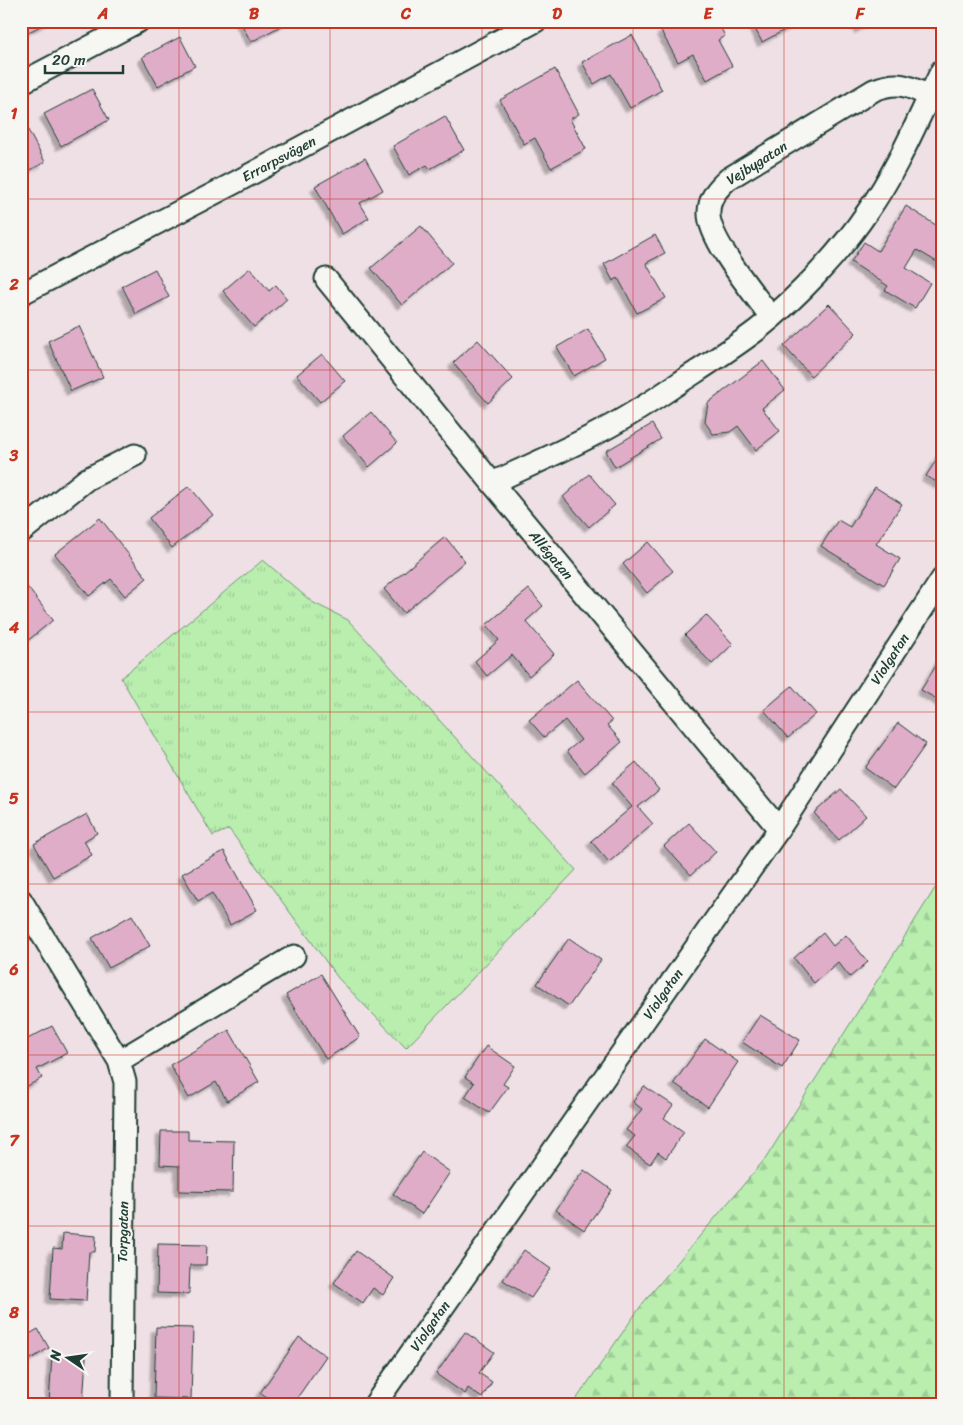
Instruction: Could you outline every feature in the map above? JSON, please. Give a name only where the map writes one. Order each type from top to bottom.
[{"type":"street","points":[[21,83],[139,21]]},
{"type":"street","name":"Errarpsvägen","points":[[21,294],[246,177],[536,21]]},
{"type":"street","points":[[492,483],[602,431],[721,356],[771,317],[846,242],[868,212],[885,186],[902,154],[942,70]]},
{"type":"street","name":"Vejbygatan","points":[[771,317],[732,264],[710,223],[708,210],[718,188],[874,90],[888,85],[900,84],[929,96]]},
{"type":"street","name":"Allégatan","points":[[326,278],[492,483],[779,829]]},
{"type":"street","points":[[21,532],[87,479],[135,454]]},
{"type":"street","name":"Violgatan","points":[[375,1404],[779,829],[942,579]]},
{"type":"street","name":"Torpgatan","points":[[21,900],[119,1061],[125,1082],[122,1404]]},
{"type":"street","points":[[119,1061],[294,956]]},
{"type":"green space","points":[[263,560],[312,602],[348,620],[576,870],[406,1048],[338,978],[229,829],[213,836],[121,678]]},
{"type":"green space","points":[[942,877],[942,1404],[573,1404],[643,1303],[766,1158]]},
{"type":"building","points":[[21,21],[50,21],[21,36]]},
{"type":"building","points":[[240,21],[288,21],[288,22],[251,42]]},
{"type":"building","points":[[678,21],[717,21],[725,36],[718,40],[732,66],[707,80],[693,54],[678,62],[661,31]]},
{"type":"building","points":[[751,21],[794,21],[796,24],[762,42]]},
{"type":"building","points":[[855,21],[873,21],[859,29]]},
{"type":"building","points":[[632,35],[662,90],[630,108],[611,74],[594,84],[582,62]]},
{"type":"building","points":[[180,37],[195,66],[158,86],[142,57]]},
{"type":"building","points":[[555,69],[579,114],[570,119],[586,149],[551,168],[535,138],[524,144],[500,100]]},
{"type":"building","points":[[92,89],[109,120],[61,146],[44,114]]},
{"type":"building","points":[[445,116],[464,150],[430,169],[427,165],[409,175],[393,146]]},
{"type":"building","points":[[21,117],[45,162],[21,175]]},
{"type":"building","points":[[365,158],[383,190],[360,203],[369,218],[342,234],[315,186]]},
{"type":"building","points":[[906,206],[942,229],[942,265],[917,250],[906,268],[930,283],[915,308],[885,290],[888,286],[851,262],[864,242],[878,251]]},
{"type":"building","points":[[421,226],[452,263],[402,305],[371,268]]},
{"type":"building","points":[[655,235],[665,253],[646,263],[666,298],[637,313],[618,278],[613,281],[604,264]]},
{"type":"building","points":[[250,268],[269,291],[276,285],[287,299],[254,327],[223,291]]},
{"type":"building","points":[[155,269],[169,297],[136,314],[122,286]]},
{"type":"building","points":[[829,304],[856,333],[811,376],[784,346]]},
{"type":"building","points":[[79,326],[103,377],[71,391],[48,341]]},
{"type":"building","points":[[588,329],[605,358],[574,376],[557,347]]},
{"type":"building","points":[[478,340],[513,379],[488,403],[453,363]]},
{"type":"building","points":[[322,354],[345,381],[320,402],[297,375]]},
{"type":"building","points":[[763,361],[785,390],[762,408],[780,431],[756,450],[738,426],[730,432],[713,434],[705,422],[708,403]]},
{"type":"building","points":[[371,412],[397,443],[369,467],[343,436]]},
{"type":"building","points":[[652,424],[661,439],[615,467],[606,451]]},
{"type":"building","points":[[942,451],[942,485],[926,476]]},
{"type":"building","points":[[589,474],[615,505],[589,527],[563,497]]},
{"type":"building","points":[[189,486],[213,515],[172,548],[149,518]]},
{"type":"building","points":[[875,487],[902,504],[876,544],[900,559],[884,585],[821,546],[838,520],[850,527]]},
{"type":"building","points":[[100,518],[147,578],[125,596],[111,579],[89,596],[55,554]]},
{"type":"building","points":[[445,537],[465,561],[404,613],[384,589]]},
{"type":"building","points":[[648,542],[673,571],[647,593],[623,564]]},
{"type":"building","points":[[21,579],[53,620],[26,642],[21,637]]},
{"type":"building","points":[[529,589],[543,606],[526,621],[554,654],[529,676],[512,655],[487,676],[475,661],[499,640],[486,625]]},
{"type":"building","points":[[706,615],[733,644],[712,664],[685,635]]},
{"type":"building","points":[[942,656],[942,702],[921,690]]},
{"type":"building","points":[[577,680],[612,721],[607,725],[622,742],[585,773],[567,751],[581,740],[565,720],[544,737],[529,720]]},
{"type":"building","points":[[792,686],[816,714],[788,738],[764,710]]},
{"type":"building","points":[[898,723],[926,744],[894,789],[865,768]]},
{"type":"building","points":[[636,762],[659,790],[638,807],[653,824],[609,862],[591,841],[632,807],[612,783]]},
{"type":"building","points":[[21,766],[28,778],[21,782]]},
{"type":"building","points":[[841,789],[866,816],[839,840],[814,813]]},
{"type":"building","points":[[87,814],[97,833],[84,841],[92,855],[53,877],[34,844]]},
{"type":"building","points":[[689,823],[716,852],[691,875],[664,846]]},
{"type":"building","points":[[224,851],[257,910],[230,925],[212,893],[198,901],[182,874]]},
{"type":"building","points":[[132,915],[150,946],[109,968],[92,938]]},
{"type":"building","points":[[823,933],[833,946],[846,935],[868,962],[850,977],[838,962],[814,983],[794,958]]},
{"type":"building","points":[[569,938],[601,960],[569,1006],[537,984]]},
{"type":"building","points":[[321,974],[360,1037],[326,1059],[286,995]]},
{"type":"building","points":[[760,1015],[800,1040],[782,1068],[742,1042]]},
{"type":"building","points":[[52,1026],[67,1053],[37,1069],[42,1078],[22,1089],[21,1040],[22,1042]]},
{"type":"building","points":[[229,1030],[259,1082],[227,1101],[216,1082],[189,1098],[170,1065]]},
{"type":"building","points":[[705,1039],[738,1062],[708,1107],[674,1083]]},
{"type":"building","points":[[486,1046],[515,1066],[503,1084],[508,1087],[489,1113],[465,1097],[474,1083],[465,1077]]},
{"type":"building","points":[[644,1086],[673,1105],[664,1118],[684,1132],[666,1158],[658,1152],[650,1164],[626,1147],[635,1136],[626,1130],[642,1109],[633,1102]]},
{"type":"building","points":[[161,1131],[188,1131],[188,1140],[234,1141],[233,1192],[179,1191],[179,1166],[160,1165]]},
{"type":"building","points":[[422,1152],[450,1172],[422,1214],[393,1194]]},
{"type":"building","points":[[584,1170],[612,1190],[584,1230],[556,1210]]},
{"type":"building","points":[[63,1233],[96,1236],[95,1252],[89,1252],[86,1301],[50,1299],[53,1248],[62,1249]]},
{"type":"building","points":[[158,1244],[207,1245],[206,1265],[190,1265],[189,1294],[157,1293]]},
{"type":"building","points":[[524,1250],[551,1269],[531,1298],[503,1280]]},
{"type":"building","points":[[356,1251],[394,1278],[383,1295],[373,1288],[363,1303],[334,1283]]},
{"type":"building","points":[[156,1327],[193,1328],[191,1399],[154,1398]]},
{"type":"building","points":[[38,1329],[49,1348],[21,1365],[21,1339]]},
{"type":"building","points":[[465,1332],[494,1352],[479,1373],[492,1382],[482,1398],[468,1388],[465,1394],[436,1374]]},
{"type":"building","points":[[299,1337],[326,1356],[293,1404],[276,1404],[260,1393]]},
{"type":"building","points":[[52,1355],[86,1357],[83,1404],[49,1404]]}]
